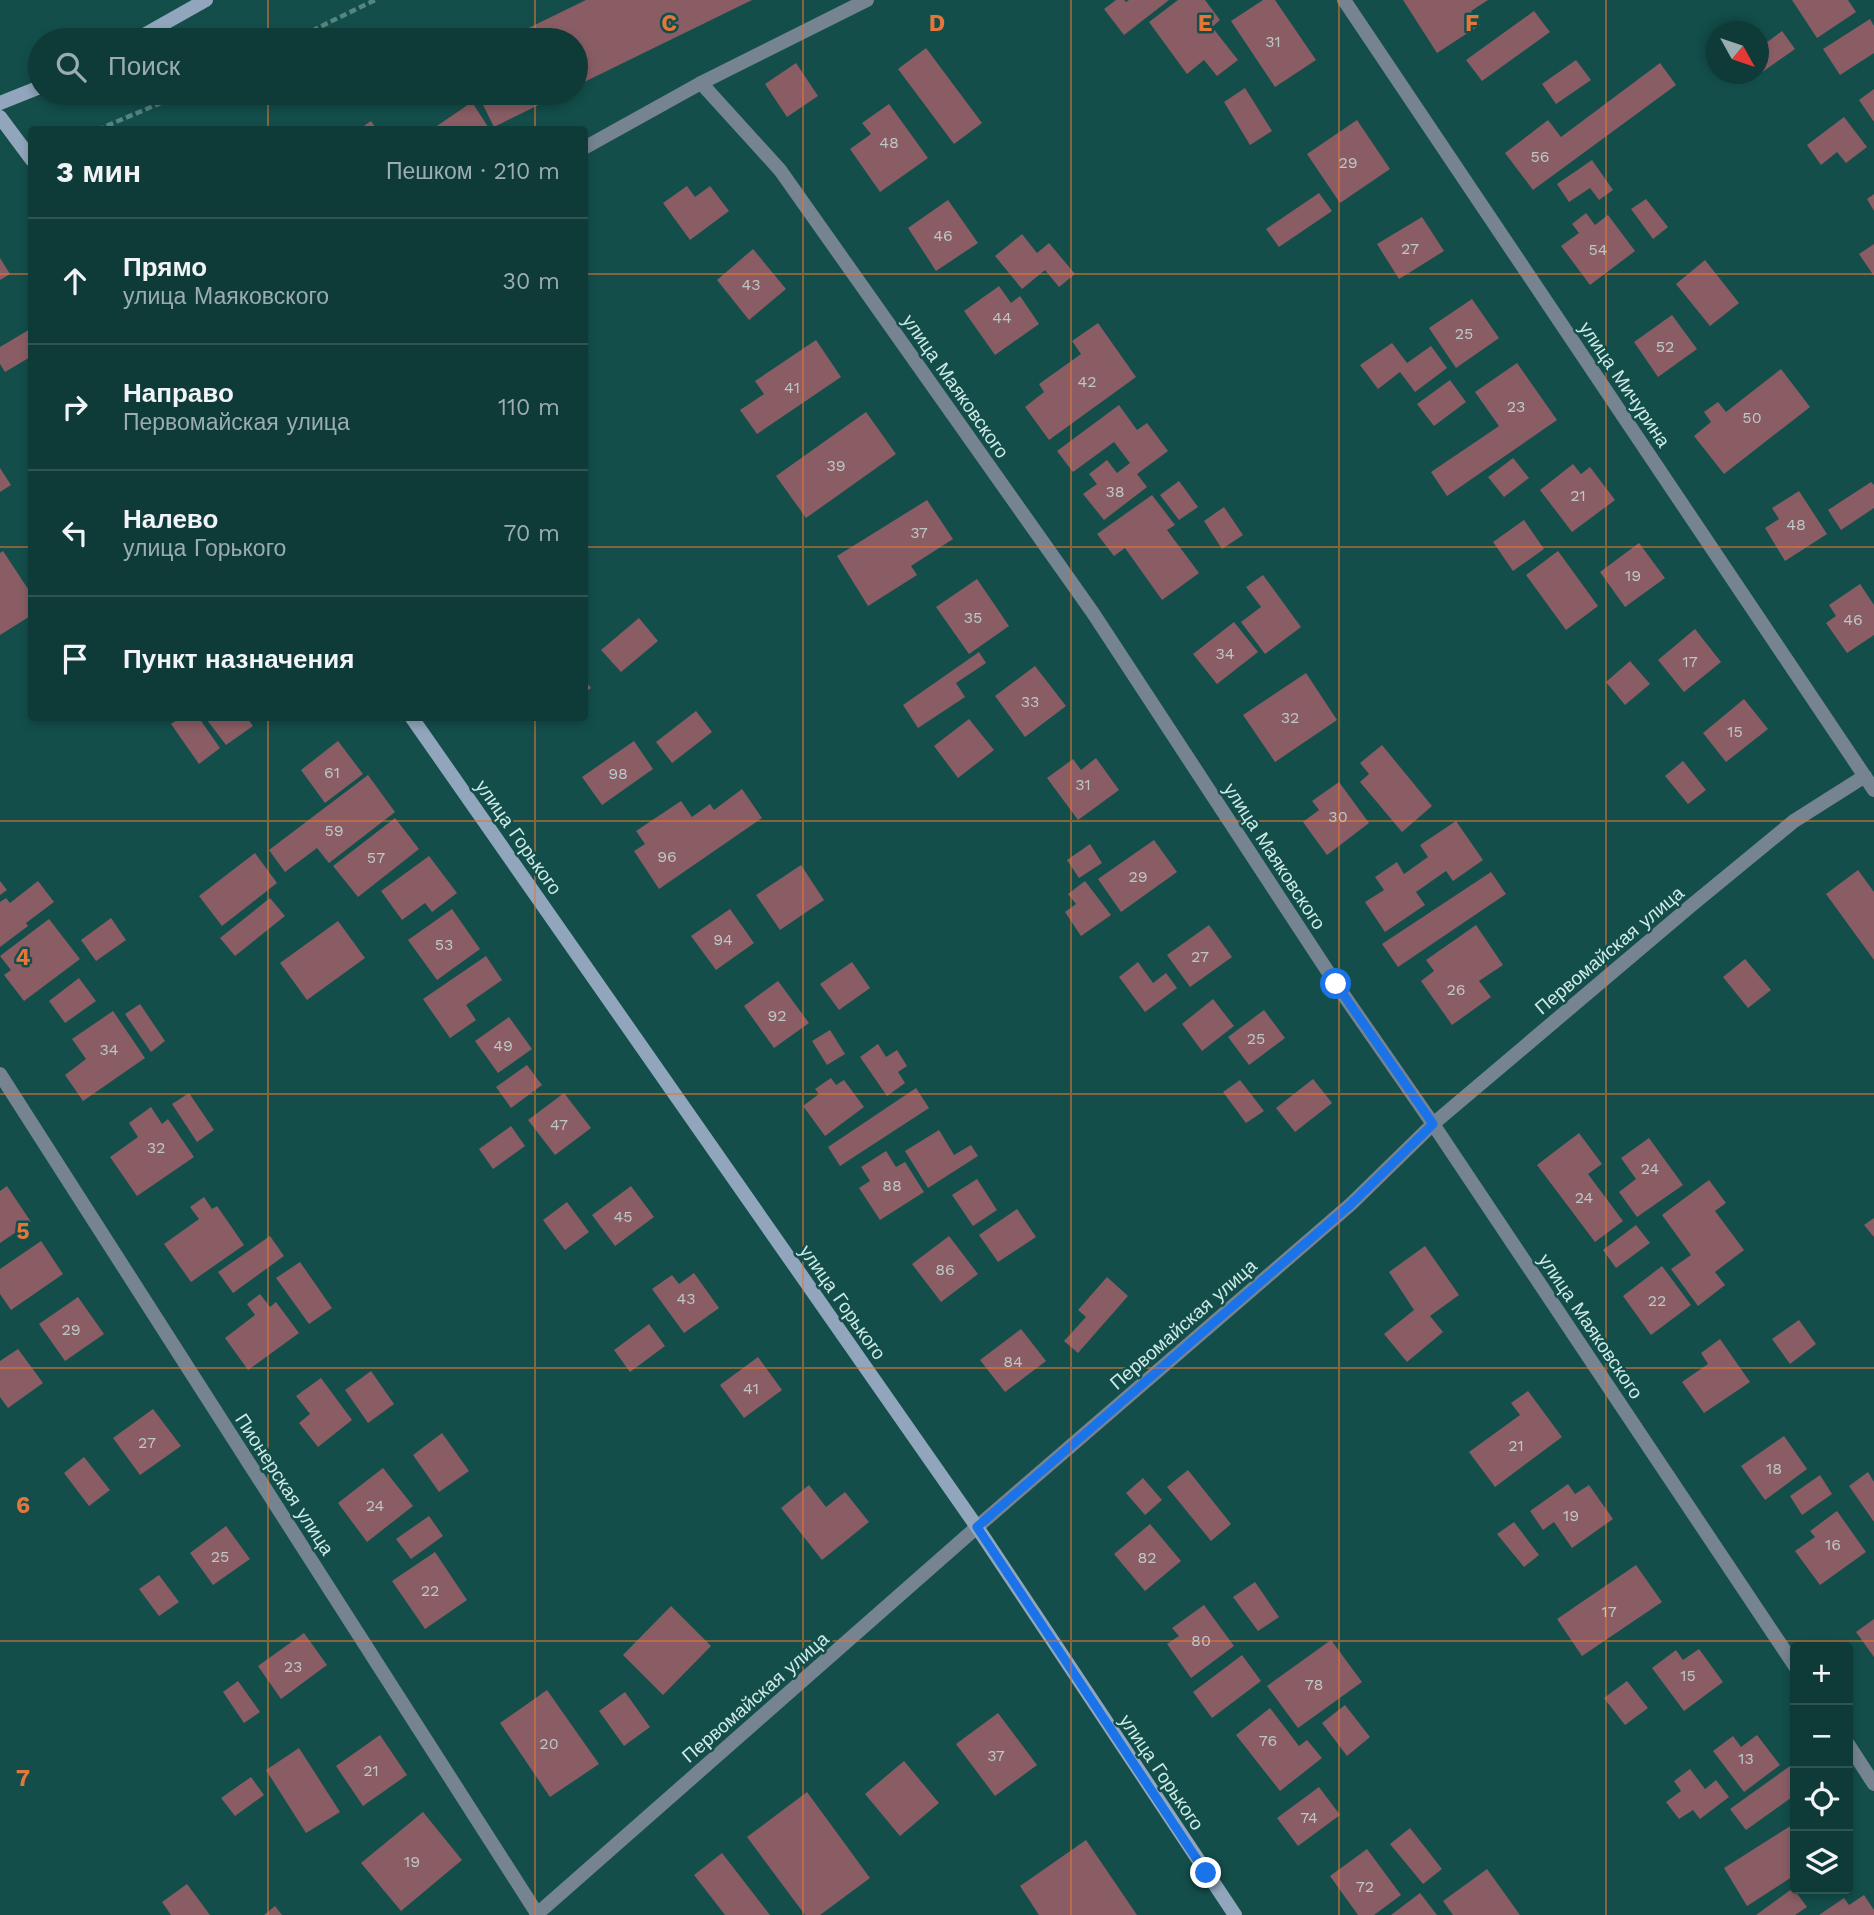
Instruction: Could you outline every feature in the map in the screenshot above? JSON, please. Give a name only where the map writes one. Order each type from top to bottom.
[{"type":"street","points":[[156,28],[206,0]]},
{"type":"street","points":[[588,146],[701,83],[867,0]]},
{"type":"street","name":"улица Мичурина","points":[[1344,0],[1874,790]]},
{"type":"street","name":"улица Маяковского","points":[[701,83],[780,170],[1085,601],[1336,984],[1433,1124],[1790,1659]]},
{"type":"street","points":[[0,103],[28,92]]},
{"type":"street","points":[[0,117],[28,155]]},
{"type":"street","name":"улица Горького","points":[[414,721],[977,1527],[1235,1915]]},
{"type":"street","name":"Первомайская улица","points":[[537,1915],[977,1527],[1350,1205],[1433,1124],[1794,821],[1865,776]]},
{"type":"street","name":"Пионерская улица","points":[[0,1074],[537,1915]]},
{"type":"street","points":[[1853,1752],[1874,1784]]},
{"type":"path","points":[[317,28],[374,0]]},
{"type":"path","points":[[106,126],[156,105]]},
{"type":"building","points":[[586,0],[752,0],[588,80],[588,28],[529,28]]},
{"type":"building","points":[[1116,0],[1169,0],[1124,35],[1104,9]]},
{"type":"building","points":[[1178,0],[1205,0],[1220,20],[1212,27],[1238,60],[1217,76],[1204,60],[1187,74],[1149,22]]},
{"type":"building","points":[[1263,0],[1275,0],[1316,60],[1275,87],[1231,21]]},
{"type":"building","points":[[1403,0],[1488,0],[1471,11],[1480,25],[1437,53]]},
{"type":"building","points":[[1792,0],[1848,0],[1856,12],[1817,38]]},
{"type":"building","points":[[1534,11],[1550,32],[1482,81],[1466,60]]},
{"type":"building","points":[[1870,19],[1874,26],[1874,53],[1840,75],[1823,49]]},
{"type":"building","points":[[1782,31],[1795,49],[1769,67],[1769,41]]},
{"type":"building","points":[[926,48],[982,123],[954,144],[898,69]]},
{"type":"building","points":[[1576,60],[1591,80],[1556,104],[1542,84]]},
{"type":"building","points":[[796,63],[818,96],[787,117],[765,84]]},
{"type":"building","points":[[1660,63],[1676,85],[1533,190],[1505,153],[1548,120],[1561,137]]},
{"type":"building","points":[[1245,88],[1272,131],[1250,145],[1224,102]]},
{"type":"building","points":[[1874,89],[1874,122],[1859,100]]},
{"type":"building","points":[[889,104],[928,158],[880,192],[850,149],[871,134],[862,123]]},
{"type":"building","points":[[468,105],[474,105],[487,126],[437,126]]},
{"type":"building","points":[[483,105],[539,105],[496,126],[494,126]]},
{"type":"building","points":[[1844,117],[1867,147],[1846,163],[1837,152],[1821,165],[1807,145]]},
{"type":"building","points":[[1357,120],[1390,169],[1340,203],[1307,154]]},
{"type":"building","points":[[1592,160],[1613,190],[1599,200],[1590,188],[1569,202],[1557,184]]},
{"type":"building","points":[[687,186],[695,197],[710,186],[729,211],[690,240],[663,203]]},
{"type":"building","points":[[1319,193],[1332,211],[1279,247],[1266,229]]},
{"type":"building","points":[[1874,194],[1874,211],[1867,199]]},
{"type":"building","points":[[1646,199],[1668,227],[1653,239],[1631,209]]},
{"type":"building","points":[[948,200],[978,243],[936,271],[908,228]]},
{"type":"building","points":[[1586,213],[1595,225],[1608,215],[1635,251],[1590,285],[1561,246],[1579,233],[1572,224]]},
{"type":"building","points":[[1422,217],[1444,251],[1399,279],[1377,244]]},
{"type":"building","points":[[1022,234],[1037,253],[1049,243],[1075,274],[1059,287],[1045,270],[1022,289],[995,256]]},
{"type":"building","points":[[1874,244],[1874,276],[1859,254]]},
{"type":"building","points":[[753,249],[786,289],[749,320],[717,280]]},
{"type":"building","points":[[0,258],[10,274],[0,280]]},
{"type":"building","points":[[1705,260],[1739,303],[1710,326],[1676,284]]},
{"type":"building","points":[[999,286],[1011,303],[1020,296],[1039,324],[995,355],[964,311]]},
{"type":"building","points":[[1472,299],[1499,338],[1456,368],[1429,328]]},
{"type":"building","points":[[1672,315],[1697,349],[1658,377],[1634,342]]},
{"type":"building","points":[[1098,323],[1136,377],[1049,440],[1025,407],[1044,392],[1039,384],[1081,354],[1072,341]]},
{"type":"building","points":[[28,330],[28,358],[5,372],[0,364],[0,347]]},
{"type":"building","points":[[816,340],[841,377],[757,434],[740,410],[764,394],[755,381]]},
{"type":"building","points":[[1392,343],[1407,363],[1431,346],[1447,368],[1415,392],[1400,372],[1378,389],[1360,365]]},
{"type":"building","points":[[1517,363],[1557,420],[1447,496],[1431,472],[1499,426],[1475,392]]},
{"type":"building","points":[[1781,369],[1810,407],[1724,474],[1694,436],[1711,422],[1704,412],[1718,402],[1726,412]]},
{"type":"building","points":[[1450,380],[1466,402],[1434,426],[1417,404]]},
{"type":"building","points":[[1119,405],[1137,430],[1147,423],[1168,451],[1137,474],[1147,487],[1104,520],[1083,494],[1097,484],[1089,474],[1107,460],[1117,473],[1130,463],[1114,442],[1073,472],[1057,451]]},
{"type":"building","points":[[866,412],[896,454],[806,518],[776,476]]},
{"type":"building","points":[[1513,458],[1529,478],[1504,497],[1488,477]]},
{"type":"building","points":[[1573,464],[1581,474],[1590,467],[1615,500],[1572,532],[1540,490]]},
{"type":"building","points":[[0,468],[11,485],[0,492]]},
{"type":"building","points":[[1179,481],[1198,507],[1179,520],[1160,495]]},
{"type":"building","points":[[1871,482],[1874,485],[1874,508],[1841,530],[1828,510]]},
{"type":"building","points":[[1799,491],[1827,534],[1785,561],[1765,528],[1779,519],[1772,508]]},
{"type":"building","points":[[1152,495],[1175,525],[1167,530],[1199,573],[1162,600],[1125,548],[1114,556],[1097,534]]},
{"type":"building","points":[[927,500],[953,539],[911,566],[917,575],[868,606],[837,556]]},
{"type":"building","points":[[1224,507],[1243,535],[1222,549],[1204,521]]},
{"type":"building","points":[[1524,520],[1544,549],[1513,571],[1493,542]]},
{"type":"building","points":[[1639,543],[1665,578],[1625,607],[1600,572]]},
{"type":"building","points":[[3,551],[28,589],[28,618],[0,635],[0,553]]},
{"type":"building","points":[[1558,551],[1598,606],[1566,630],[1526,575]]},
{"type":"building","points":[[1263,575],[1301,627],[1265,654],[1241,622],[1261,607],[1246,587]]},
{"type":"building","points":[[977,579],[1009,626],[969,654],[936,607]]},
{"type":"building","points":[[1860,584],[1874,605],[1874,635],[1847,653],[1826,623],[1836,616],[1829,605]]},
{"type":"building","points":[[639,618],[658,641],[621,672],[601,650]]},
{"type":"building","points":[[1234,622],[1258,652],[1217,684],[1193,654]]},
{"type":"building","points":[[1695,629],[1721,662],[1684,692],[1658,660]]},
{"type":"building","points":[[979,652],[986,663],[956,683],[965,697],[918,728],[903,705]]},
{"type":"building","points":[[1630,661],[1650,684],[1625,705],[1606,682]]},
{"type":"building","points":[[1035,666],[1066,706],[1025,737],[995,696]]},
{"type":"building","points":[[1306,673],[1337,720],[1275,762],[1243,715]]},
{"type":"building","points":[[1744,699],[1768,729],[1726,762],[1703,733]]},
{"type":"building","points":[[696,711],[712,732],[672,763],[656,742]]},
{"type":"building","points":[[969,719],[994,750],[958,778],[934,746]]},
{"type":"building","points":[[176,721],[201,721],[220,748],[199,764],[171,724]]},
{"type":"building","points":[[208,721],[249,721],[253,726],[226,745]]},
{"type":"building","points":[[338,741],[363,774],[325,803],[301,770]]},
{"type":"building","points":[[634,741],[653,769],[602,805],[582,777]]},
{"type":"building","points":[[1382,745],[1432,806],[1402,832],[1360,782],[1369,774],[1360,763]]},
{"type":"building","points":[[1096,758],[1119,790],[1078,820],[1047,778],[1073,759],[1081,770]]},
{"type":"building","points":[[1683,761],[1706,790],[1688,804],[1665,776]]},
{"type":"building","points":[[368,775],[395,812],[329,863],[317,848],[285,872],[269,850]]},
{"type":"building","points":[[1339,782],[1369,823],[1327,855],[1303,822],[1319,810],[1312,801]]},
{"type":"building","points":[[742,789],[762,818],[659,889],[634,851],[645,844],[636,831],[681,801],[692,817],[710,804],[714,810]]},
{"type":"building","points":[[395,818],[419,849],[358,897],[333,866]]},
{"type":"building","points":[[1456,821],[1483,860],[1453,881],[1446,871],[1416,892],[1425,905],[1385,932],[1365,902],[1384,890],[1375,877],[1397,862],[1404,874],[1428,857],[1420,845]]},
{"type":"building","points":[[1154,840],[1177,872],[1121,912],[1098,879]]},
{"type":"building","points":[[1090,844],[1102,863],[1079,878],[1067,860]]},
{"type":"building","points":[[255,853],[277,883],[222,926],[199,896]]},
{"type":"building","points":[[429,856],[457,893],[432,912],[425,903],[402,920],[381,891]]},
{"type":"building","points":[[801,865],[824,900],[780,930],[756,895]]},
{"type":"building","points":[[1858,870],[1874,892],[1874,960],[1826,894]]},
{"type":"building","points":[[1491,872],[1506,894],[1398,967],[1382,944]]},
{"type":"building","points":[[0,881],[7,890],[0,895]]},
{"type":"building","points":[[38,881],[54,902],[0,947],[0,902],[6,898],[10,903]]},
{"type":"building","points":[[1085,881],[1111,915],[1081,936],[1065,912],[1076,904],[1068,894]]},
{"type":"building","points":[[270,898],[285,916],[235,956],[220,938]]},
{"type":"building","points":[[452,909],[480,949],[437,980],[408,940]]},
{"type":"building","points":[[730,909],[754,943],[716,970],[691,936]]},
{"type":"building","points":[[111,918],[126,940],[96,961],[81,940]]},
{"type":"building","points":[[49,919],[80,959],[24,1001],[4,975],[11,970],[0,956]]},
{"type":"building","points":[[338,921],[365,958],[307,1000],[280,963]]},
{"type":"building","points":[[1209,925],[1232,957],[1190,987],[1167,955]]},
{"type":"building","points":[[1476,925],[1503,965],[1479,981],[1491,997],[1452,1025],[1421,981],[1434,971],[1426,960]]},
{"type":"building","points":[[486,956],[502,980],[466,1005],[476,1020],[450,1038],[423,999]]},
{"type":"building","points":[[1745,959],[1771,990],[1748,1008],[1723,977]]},
{"type":"building","points":[[852,962],[870,988],[839,1010],[820,984]]},
{"type":"building","points":[[1138,962],[1153,983],[1166,973],[1177,988],[1145,1012],[1119,977]]},
{"type":"building","points":[[79,978],[96,1001],[65,1023],[49,1001]]},
{"type":"building","points":[[778,981],[809,1023],[774,1048],[744,1006]]},
{"type":"building","points":[[1213,999],[1234,1026],[1202,1051],[1182,1024]]},
{"type":"building","points":[[140,1004],[165,1041],[151,1052],[125,1014]]},
{"type":"building","points":[[1264,1010],[1285,1038],[1249,1065],[1228,1037]]},
{"type":"building","points":[[113,1011],[145,1058],[83,1101],[65,1075],[86,1059],[72,1039]]},
{"type":"building","points":[[509,1017],[532,1049],[498,1073],[475,1041]]},
{"type":"building","points":[[830,1030],[845,1054],[827,1065],[812,1041]]},
{"type":"building","points":[[878,1044],[886,1057],[897,1050],[907,1066],[898,1072],[905,1083],[887,1096],[860,1057]]},
{"type":"building","points":[[527,1065],[542,1085],[511,1108],[496,1087]]},
{"type":"building","points":[[831,1078],[836,1085],[844,1080],[864,1107],[825,1136],[803,1106],[819,1094],[815,1089]]},
{"type":"building","points":[[1313,1079],[1332,1103],[1295,1132],[1276,1108]]},
{"type":"building","points":[[1240,1080],[1264,1111],[1246,1123],[1223,1092]]},
{"type":"building","points":[[916,1088],[929,1108],[840,1166],[828,1147]]},
{"type":"building","points":[[189,1093],[214,1130],[197,1142],[172,1104]]},
{"type":"building","points":[[564,1093],[591,1128],[555,1155],[528,1120]]},
{"type":"building","points":[[151,1107],[162,1124],[168,1119],[194,1157],[137,1196],[110,1157],[138,1137],[129,1123]]},
{"type":"building","points":[[511,1126],[525,1146],[493,1169],[479,1149]]},
{"type":"building","points":[[939,1130],[954,1155],[971,1145],[978,1156],[928,1188],[905,1151]]},
{"type":"building","points":[[1579,1133],[1602,1164],[1588,1174],[1623,1221],[1595,1242],[1537,1165]]},
{"type":"building","points":[[1649,1138],[1683,1185],[1637,1217],[1619,1192],[1636,1179],[1621,1158]]},
{"type":"building","points":[[886,1151],[896,1167],[905,1162],[924,1192],[880,1220],[859,1188],[870,1181],[861,1167]]},
{"type":"building","points":[[977,1179],[997,1210],[973,1226],[952,1195]]},
{"type":"building","points":[[1709,1180],[1726,1203],[1715,1211],[1744,1250],[1715,1272],[1725,1285],[1698,1306],[1671,1269],[1691,1255],[1662,1215]]},
{"type":"building","points":[[7,1186],[31,1222],[0,1243],[0,1191]]},
{"type":"building","points":[[631,1186],[654,1217],[615,1246],[592,1215]]},
{"type":"building","points":[[204,1197],[212,1209],[217,1206],[244,1245],[191,1282],[164,1244],[199,1219],[190,1207]]},
{"type":"building","points":[[567,1202],[589,1232],[565,1250],[543,1220]]},
{"type":"building","points":[[1017,1209],[1036,1237],[998,1262],[979,1235]]},
{"type":"building","points":[[1874,1218],[1874,1237],[1864,1225]]},
{"type":"building","points":[[1636,1225],[1650,1243],[1616,1268],[1603,1250]]},
{"type":"building","points":[[270,1236],[284,1256],[233,1293],[218,1272]]},
{"type":"building","points":[[949,1236],[978,1274],[941,1302],[912,1264]]},
{"type":"building","points":[[41,1241],[63,1274],[11,1310],[0,1294],[0,1269]]},
{"type":"building","points":[[1425,1246],[1459,1295],[1430,1316],[1443,1332],[1407,1362],[1384,1334],[1414,1310],[1389,1272]]},
{"type":"building","points":[[300,1262],[332,1308],[309,1324],[276,1278]]},
{"type":"building","points":[[1662,1266],[1691,1305],[1651,1335],[1623,1296]]},
{"type":"building","points":[[694,1273],[719,1308],[684,1333],[652,1289],[672,1275],[679,1284]]},
{"type":"building","points":[[1107,1277],[1128,1296],[1078,1353],[1064,1341],[1086,1317],[1078,1310]]},
{"type":"building","points":[[260,1294],[270,1307],[276,1302],[299,1333],[248,1370],[225,1338],[255,1315],[247,1304]]},
{"type":"building","points":[[78,1297],[104,1334],[65,1361],[39,1324]]},
{"type":"building","points":[[1799,1320],[1816,1344],[1790,1364],[1772,1339]]},
{"type":"building","points":[[649,1324],[665,1346],[630,1372],[614,1350]]},
{"type":"building","points":[[1021,1329],[1046,1361],[1005,1392],[980,1360]]},
{"type":"building","points":[[1720,1339],[1750,1382],[1704,1413],[1682,1382],[1708,1364],[1701,1353]]},
{"type":"building","points":[[18,1349],[43,1383],[8,1408],[0,1397],[0,1361]]},
{"type":"building","points":[[758,1357],[782,1390],[744,1418],[720,1385]]},
{"type":"building","points":[[371,1371],[394,1404],[368,1423],[345,1390]]},
{"type":"building","points":[[321,1378],[352,1420],[318,1447],[299,1423],[310,1414],[296,1396]]},
{"type":"building","points":[[1528,1391],[1562,1437],[1495,1487],[1469,1452],[1520,1415],[1511,1403]]},
{"type":"building","points":[[153,1409],[181,1446],[140,1475],[113,1438]]},
{"type":"building","points":[[442,1433],[469,1471],[439,1492],[413,1455]]},
{"type":"building","points":[[1784,1436],[1807,1469],[1765,1500],[1741,1466]]},
{"type":"building","points":[[84,1457],[110,1490],[89,1506],[64,1473]]},
{"type":"building","points":[[383,1468],[413,1506],[367,1542],[338,1503]]},
{"type":"building","points":[[1188,1470],[1231,1524],[1211,1541],[1167,1487]]},
{"type":"building","points":[[1868,1472],[1874,1482],[1874,1522],[1849,1486]]},
{"type":"building","points":[[1820,1475],[1832,1494],[1802,1515],[1790,1496]]},
{"type":"building","points":[[1143,1478],[1162,1500],[1145,1515],[1126,1493]]},
{"type":"building","points":[[1568,1484],[1575,1494],[1589,1485],[1613,1519],[1572,1548],[1554,1522],[1543,1530],[1530,1511]]},
{"type":"building","points":[[809,1485],[826,1507],[845,1492],[869,1522],[822,1560],[781,1508]]},
{"type":"building","points":[[1837,1511],[1866,1552],[1820,1585],[1795,1551],[1815,1537],[1810,1531]]},
{"type":"building","points":[[429,1516],[443,1536],[411,1559],[396,1539]]},
{"type":"building","points":[[1514,1522],[1539,1555],[1524,1567],[1497,1534]]},
{"type":"building","points":[[1150,1524],[1181,1561],[1145,1591],[1114,1554]]},
{"type":"building","points":[[226,1526],[250,1559],[213,1585],[190,1553]]},
{"type":"building","points":[[435,1552],[467,1600],[425,1629],[392,1581]]},
{"type":"building","points":[[1636,1565],[1662,1602],[1582,1656],[1557,1619]]},
{"type":"building","points":[[159,1575],[179,1602],[159,1616],[139,1589]]},
{"type":"building","points":[[1255,1582],[1279,1617],[1258,1631],[1233,1597]]},
{"type":"building","points":[[1204,1605],[1234,1646],[1191,1678],[1167,1644],[1179,1636],[1172,1628]]},
{"type":"building","points":[[671,1606],[711,1646],[663,1695],[623,1655]]},
{"type":"building","points":[[1874,1619],[1874,1657],[1856,1632]]},
{"type":"building","points":[[304,1633],[327,1665],[281,1699],[258,1666]]},
{"type":"building","points":[[1331,1640],[1362,1682],[1298,1728],[1267,1686]]},
{"type":"building","points":[[1699,1649],[1723,1682],[1684,1711],[1652,1668],[1676,1650],[1683,1660]]},
{"type":"building","points":[[1242,1655],[1261,1681],[1212,1718],[1193,1692]]},
{"type":"building","points":[[238,1681],[260,1712],[244,1723],[223,1692]]},
{"type":"building","points":[[1627,1681],[1648,1708],[1625,1725],[1604,1698]]},
{"type":"building","points":[[547,1690],[599,1764],[550,1797],[500,1723]]},
{"type":"building","points":[[625,1692],[650,1727],[624,1746],[599,1711]]},
{"type":"building","points":[[1345,1705],[1370,1737],[1347,1756],[1322,1723]]},
{"type":"building","points":[[1270,1708],[1299,1746],[1307,1740],[1322,1758],[1280,1791],[1236,1735]]},
{"type":"building","points":[[998,1713],[1037,1765],[995,1796],[956,1744]]},
{"type":"building","points":[[380,1735],[407,1775],[363,1806],[336,1766]]},
{"type":"building","points":[[1757,1735],[1780,1765],[1744,1792],[1713,1751],[1733,1736],[1741,1747]]},
{"type":"building","points":[[299,1748],[340,1812],[306,1833],[266,1770]]},
{"type":"building","points":[[904,1761],[939,1803],[900,1836],[865,1794]]},
{"type":"building","points":[[1790,1766],[1790,1799],[1746,1830],[1730,1809]]},
{"type":"building","points":[[1690,1769],[1705,1789],[1716,1780],[1729,1797],[1700,1819],[1693,1810],[1679,1819],[1666,1802],[1681,1791],[1674,1781]]},
{"type":"building","points":[[251,1777],[264,1795],[235,1816],[221,1798]]},
{"type":"building","points":[[1319,1787],[1340,1815],[1298,1846],[1277,1818]]},
{"type":"building","points":[[807,1792],[870,1878],[820,1915],[805,1915],[747,1837]]},
{"type":"building","points":[[423,1812],[462,1860],[401,1911],[361,1863]]},
{"type":"building","points":[[1790,1826],[1790,1878],[1747,1906],[1724,1868]]},
{"type":"building","points":[[1410,1828],[1442,1869],[1423,1884],[1390,1844]]},
{"type":"building","points":[[1086,1840],[1137,1915],[1039,1915],[1020,1886]]},
{"type":"building","points":[[1367,1849],[1401,1895],[1374,1915],[1358,1915],[1330,1876]]},
{"type":"building","points":[[722,1853],[770,1915],[725,1915],[694,1875]]},
{"type":"building","points":[[1487,1869],[1520,1915],[1453,1915],[1443,1901]]},
{"type":"building","points":[[187,1884],[210,1915],[171,1915],[162,1902]]},
{"type":"building","points":[[1790,1890],[1790,1894],[1797,1894],[1807,1907],[1795,1915],[1756,1915]]},
{"type":"building","points":[[1420,1893],[1437,1915],[1391,1915]]},
{"type":"building","points":[[1864,1895],[1874,1910],[1874,1915],[1819,1915],[1844,1898],[1849,1905]]},
{"type":"building","points":[[275,1906],[282,1915],[264,1915]]},
{"type":"route","points":[[1206,1873],[977,1527],[1350,1205],[1433,1124],[1336,984]]}]
